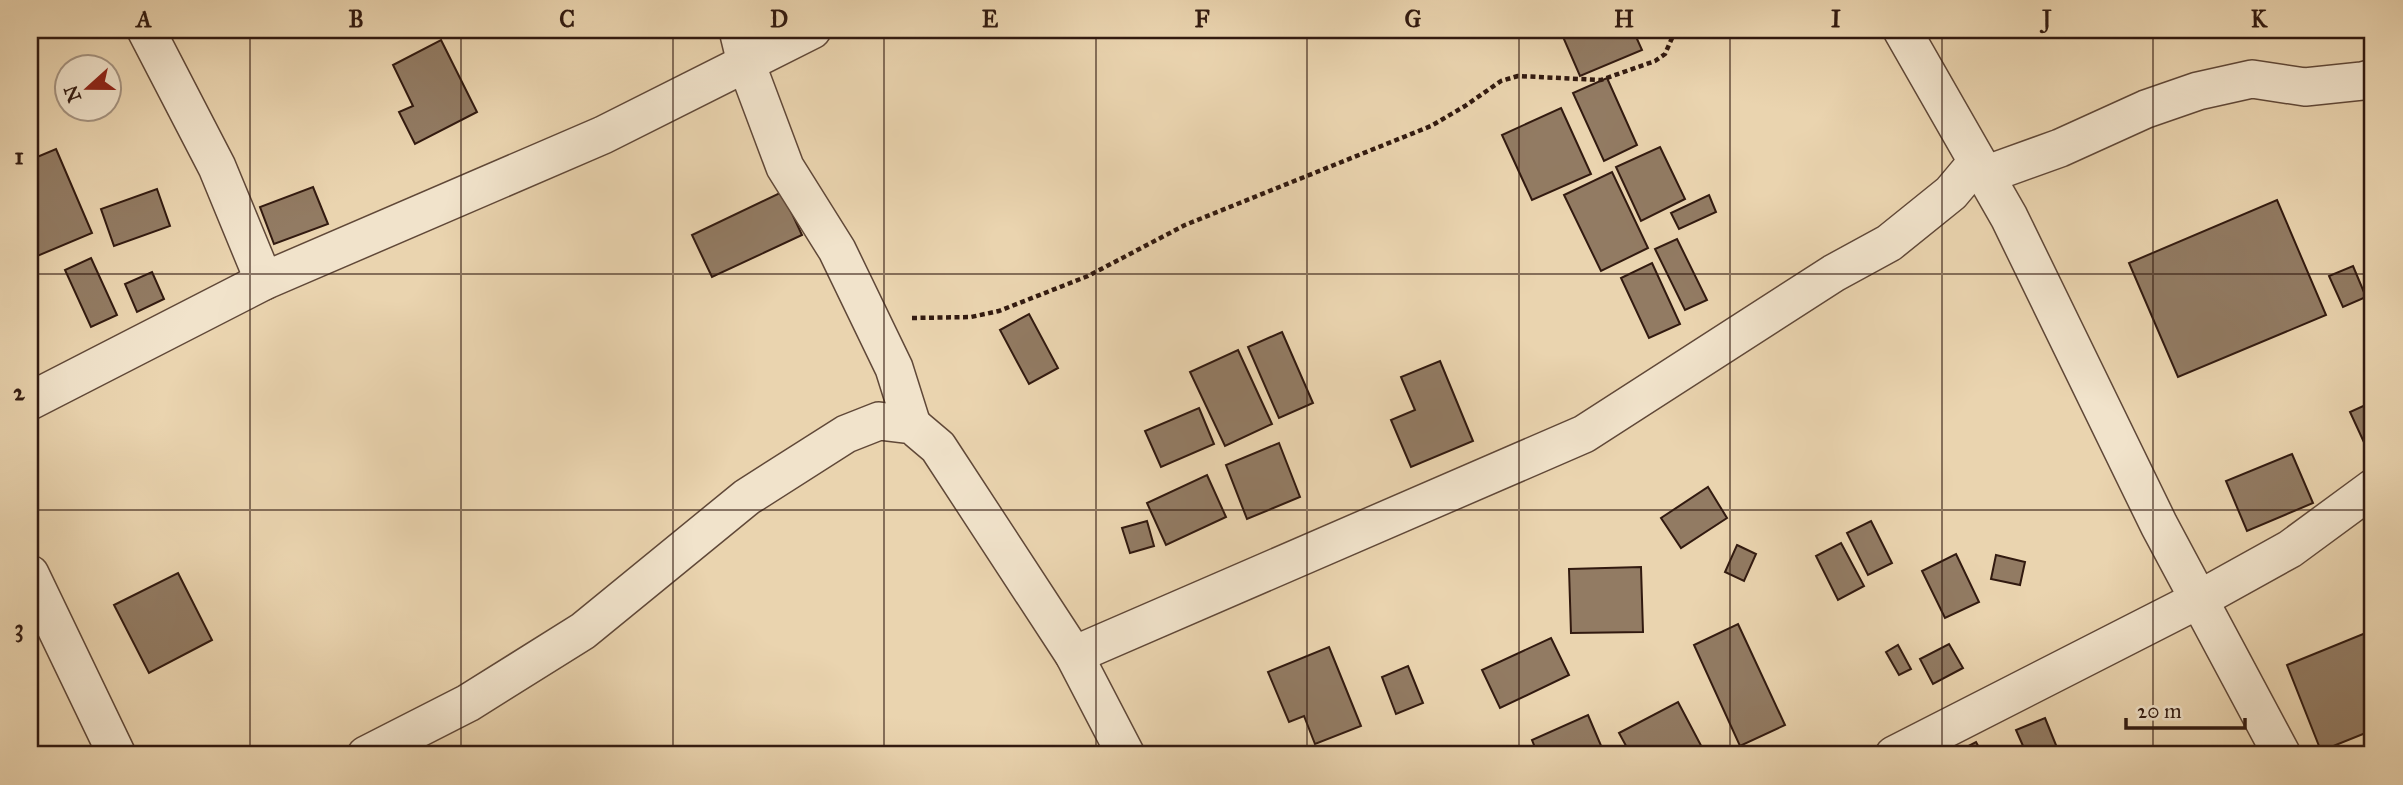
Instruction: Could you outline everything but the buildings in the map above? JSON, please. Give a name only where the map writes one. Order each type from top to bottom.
[{"type":"street","points":[[146,30],[217,167],[264,281]]},
{"type":"street","points":[[30,401],[264,281],[603,135],[742,46],[812,30]]},
{"type":"street","points":[[1902,30],[2009,217],[2159,525],[2282,755]]},
{"type":"street","points":[[742,46],[785,167],[837,250],[894,368],[912,425],[937,447],[1074,655],[1126,755]]},
{"type":"street","points":[[1074,655],[1584,434],[1834,273],[1889,243],[1981,169],[2060,148],[2146,110],[2198,91],[2252,79],[2305,87],[2373,78]]},
{"type":"street","points":[[366,755],[468,703],[583,631],[747,497],[846,434],[879,421],[912,425]]},
{"type":"street","points":[[1894,755],[2199,600],[2290,549],[2373,488]]},
{"type":"street","points":[[30,574],[117,755]]},
{"type":"path","points":[[869,320],[971,317],[999,311],[1088,276],[1185,225],[1431,126],[1502,81],[1518,76],[1601,80],[1655,61],[1665,54],[1672,38],[1681,30]]}]
